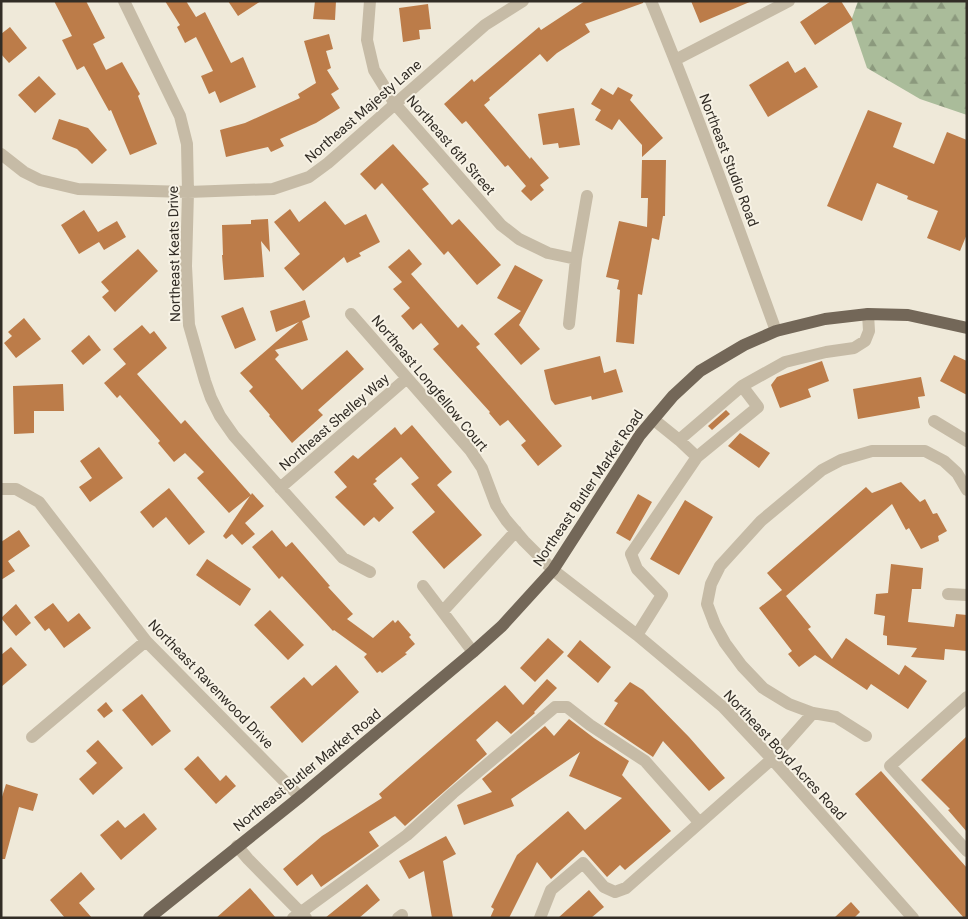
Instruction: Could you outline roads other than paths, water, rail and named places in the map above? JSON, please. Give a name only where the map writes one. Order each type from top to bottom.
[{"type":"main road","name":"Northeast Butler Market Road","points":[[149,918],[300,797],[502,626],[553,570],[640,435],[673,396],[700,371],[744,345],[776,331],[825,318],[868,314],[908,315],[967,328]]},
{"type":"street","name":"Northeast Keats Drive","points":[[124,1],[180,116],[187,144],[186,266],[189,325],[205,381],[220,416],[234,436],[343,558],[370,572]]},
{"type":"street","name":"Northeast 6th Street","points":[[370,1],[367,40],[374,70],[395,104],[501,225],[519,239],[548,253],[576,259]]},
{"type":"street","name":"Northeast Majesty Lane","points":[[1,154],[24,172],[40,180],[78,189],[188,192],[273,189],[309,177],[328,163],[485,25],[522,1]]},
{"type":"street","name":"Northeast Studio Road","points":[[651,1],[675,60],[776,331]]},
{"type":"street","points":[[763,16],[766,1]]},
{"type":"street","points":[[675,60],[789,1]]},
{"type":"street","points":[[569,324],[576,259],[587,196]]},
{"type":"street","name":"Northeast Longfellow Court","points":[[351,314],[470,450],[482,468],[496,505],[506,520],[553,570]]},
{"type":"street","points":[[679,440],[742,386],[785,362],[826,352],[854,348],[865,341],[869,331],[868,314]]},
{"type":"street","name":"Northeast Shelley Way","points":[[280,488],[407,378]]},
{"type":"street","points":[[637,634],[662,595],[637,569],[631,554],[697,457],[758,407],[742,386]]},
{"type":"street","points":[[653,420],[697,457]]},
{"type":"street","points":[[934,421],[967,441]]},
{"type":"street","points":[[866,736],[836,717],[812,713],[789,704],[763,688],[742,666],[714,625],[707,604],[710,584],[720,566],[761,521],[822,470],[842,460],[872,451],[924,451],[944,461],[957,473],[967,490]]},
{"type":"street","name":"Northeast Ravenwood Drive","points":[[1,490],[16,489],[39,502],[146,641],[300,797]]},
{"type":"street","points":[[443,611],[516,532]]},
{"type":"street","name":"Northeast Boyd Acres Road","points":[[553,570],[637,634],[723,707],[772,759],[913,918]]},
{"type":"street","points":[[423,586],[473,652]]},
{"type":"street","points":[[948,594],[967,595]]},
{"type":"street","points":[[32,737],[146,641]]},
{"type":"street","points":[[967,697],[890,766],[967,851]]},
{"type":"street","points":[[237,846],[300,916],[408,835],[453,793],[555,707],[566,707],[590,726],[645,761],[699,822]]},
{"type":"street","points":[[540,918],[550,890],[583,862],[604,887],[615,892],[626,888],[772,759],[812,713]]}]
